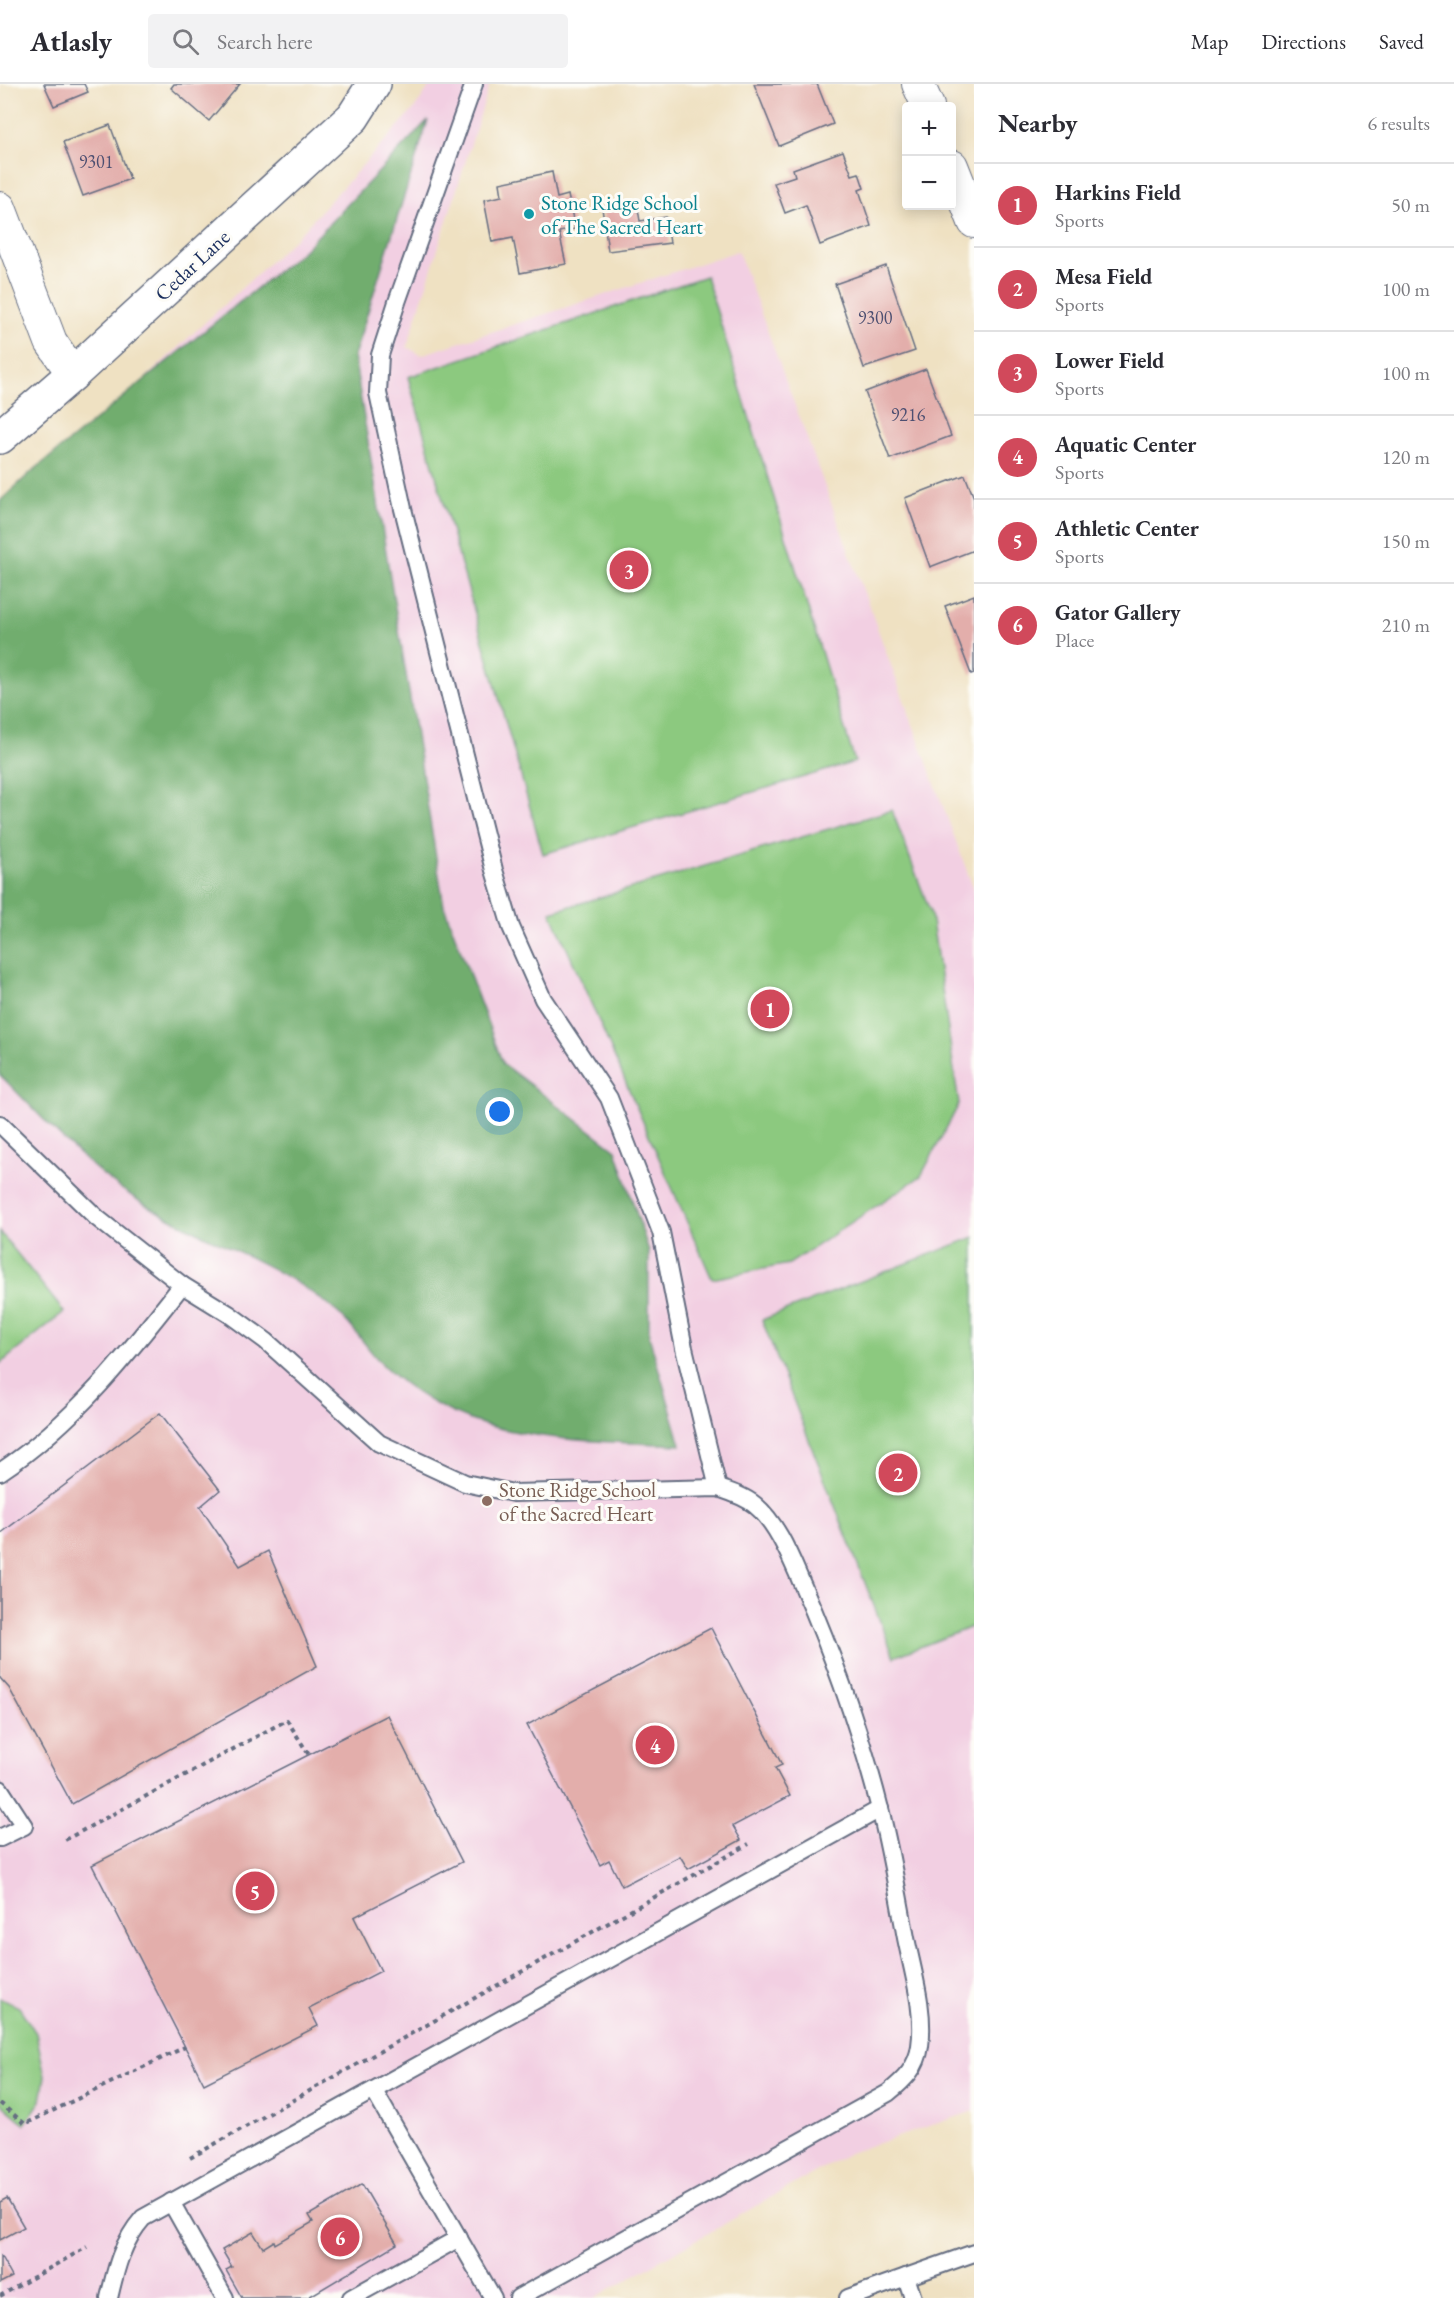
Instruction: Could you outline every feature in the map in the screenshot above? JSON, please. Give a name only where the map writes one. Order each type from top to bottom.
[{"type":"street","name":"Cedar Lane","points":[[0,438],[74,374],[353,117],[374,84]]},
{"type":"street","points":[[918,84],[926,102]]},
{"type":"street","points":[[956,178],[974,222]]},
{"type":"street","points":[[0,208],[51,342],[74,374]]},
{"type":"lane","points":[[474,84],[380,355],[378,393],[403,509],[488,848],[511,927],[543,999],[609,1098],[661,1232],[684,1348],[718,1488]]},
{"type":"lane","points":[[0,1124],[97,1218],[182,1285],[266,1341],[379,1443],[465,1483],[513,1493],[718,1488],[739,1495],[755,1505],[770,1524],[790,1558],[816,1617],[841,1684],[880,1809],[919,2007],[920,2048],[907,2078],[879,2098],[518,2298]]},
{"type":"lane","points":[[0,1472],[48,1436],[88,1398],[125,1357],[182,1285]]},
{"type":"lane","points":[[0,1790],[24,1826],[0,1838]]},
{"type":"lane","points":[[109,2298],[118,2258],[130,2234],[143,2218],[880,1809]]},
{"type":"lane","points":[[374,2091],[493,2298]]},
{"type":"lane","points":[[171,2202],[225,2298]]},
{"type":"lane","points":[[351,2298],[459,2238]]},
{"type":"lane","points":[[848,2298],[974,2253]]},
{"type":"lane","points":[[906,2277],[913,2298]]},
{"type":"path","points":[[65,1840],[287,1720],[309,1755]]},
{"type":"path","points":[[189,2158],[749,1844]]},
{"type":"path","points":[[0,2103],[25,2124],[185,2047]]},
{"type":"path","points":[[0,2296],[87,2247]]},
{"type":"shaded area","name":"Stone Ridge School of the Sacred Heart","points":[[431,84],[490,84],[407,347],[421,355],[738,251],[974,890],[974,2111],[849,2153],[594,2298],[0,2298],[0,513],[299,235],[414,109]]},
{"type":"green space","points":[[428,120],[354,356],[444,906],[503,1064],[616,1150],[649,1251],[649,1336],[681,1445],[553,1438],[479,1423],[441,1407],[396,1377],[344,1319],[316,1295],[268,1266],[165,1216],[103,1175],[67,1143],[0,1075],[0,501],[29,474],[305,249]]},
{"type":"green space","points":[[706,276],[855,762],[543,854],[408,377]]},
{"type":"green space","points":[[892,810],[931,914],[959,1104],[921,1176],[789,1264],[712,1279],[551,912]]},
{"type":"green space","points":[[0,1232],[64,1312],[0,1364]]},
{"type":"green space","points":[[974,1237],[974,1626],[894,1657],[762,1320]]},
{"type":"green space","points":[[0,1998],[19,2007],[36,2033],[45,2076],[41,2101],[25,2124],[0,2103]]},
{"type":"building","points":[[44,84],[84,84],[88,92],[54,106]]},
{"type":"building","points":[[174,84],[240,84],[209,121],[171,88]]},
{"type":"building","points":[[754,84],[817,84],[833,124],[779,146]]},
{"type":"building","points":[[110,125],[130,179],[83,196],[63,142]]},
{"type":"building","points":[[843,151],[852,175],[859,173],[864,188],[859,190],[871,226],[820,245],[806,205],[785,213],[774,183],[795,176],[793,169]]},
{"type":"building","name":"Stone Ridge School of The Sacred Heart","points":[[552,172],[557,198],[568,195],[575,229],[559,232],[566,264],[520,273],[513,238],[492,242],[484,200],[502,196],[500,183]]},
{"type":"building","points":[[637,203],[640,221],[666,217],[670,243],[608,251],[602,208]]},
{"type":"building","points":[[886,266],[915,351],[864,368],[835,284]]},
{"type":"building","points":[[926,369],[951,436],[890,459],[865,392]]},
{"type":"building","points":[[965,475],[974,498],[974,550],[930,567],[905,498]]},
{"type":"building","points":[[974,595],[974,673],[971,674],[945,606]]},
{"type":"building","points":[[160,1413],[220,1490],[200,1507],[240,1566],[268,1551],[317,1666],[72,1804],[9,1688],[0,1678],[0,1534]]},
{"type":"building","points":[[711,1628],[782,1765],[775,1768],[790,1796],[733,1826],[741,1840],[688,1869],[680,1856],[622,1886],[609,1860],[600,1865],[527,1725]]},
{"type":"building","points":[[387,1715],[462,1862],[354,1917],[381,1971],[309,2008],[318,2026],[204,2084],[92,1865]]},
{"type":"building","points":[[362,2184],[397,2244],[307,2298],[242,2298],[226,2270],[232,2267],[222,2250],[253,2232],[263,2248],[274,2241],[275,2244],[313,2222],[309,2215]]},
{"type":"building","points":[[7,2198],[24,2227],[0,2240],[0,2202]]},
{"type":"building","points":[[0,2255],[12,2277],[0,2283]]},
{"type":"place","name":"Stone Ridge School of The Sacred Heart","points":[[529,214]]},
{"type":"place","name":"Lower Field","points":[[629,570]]},
{"type":"place","name":"Harkins Field","points":[[770,1009]]},
{"type":"place","name":"Mesa Field","points":[[898,1473]]},
{"type":"place","name":"Stone Ridge School of the Sacred Heart","points":[[487,1501]]},
{"type":"place","name":"Aquatic Center","points":[[655,1745]]},
{"type":"place","name":"Athletic Center","points":[[255,1891]]},
{"type":"place","name":"Gator Gallery","points":[[340,2237]]}]
